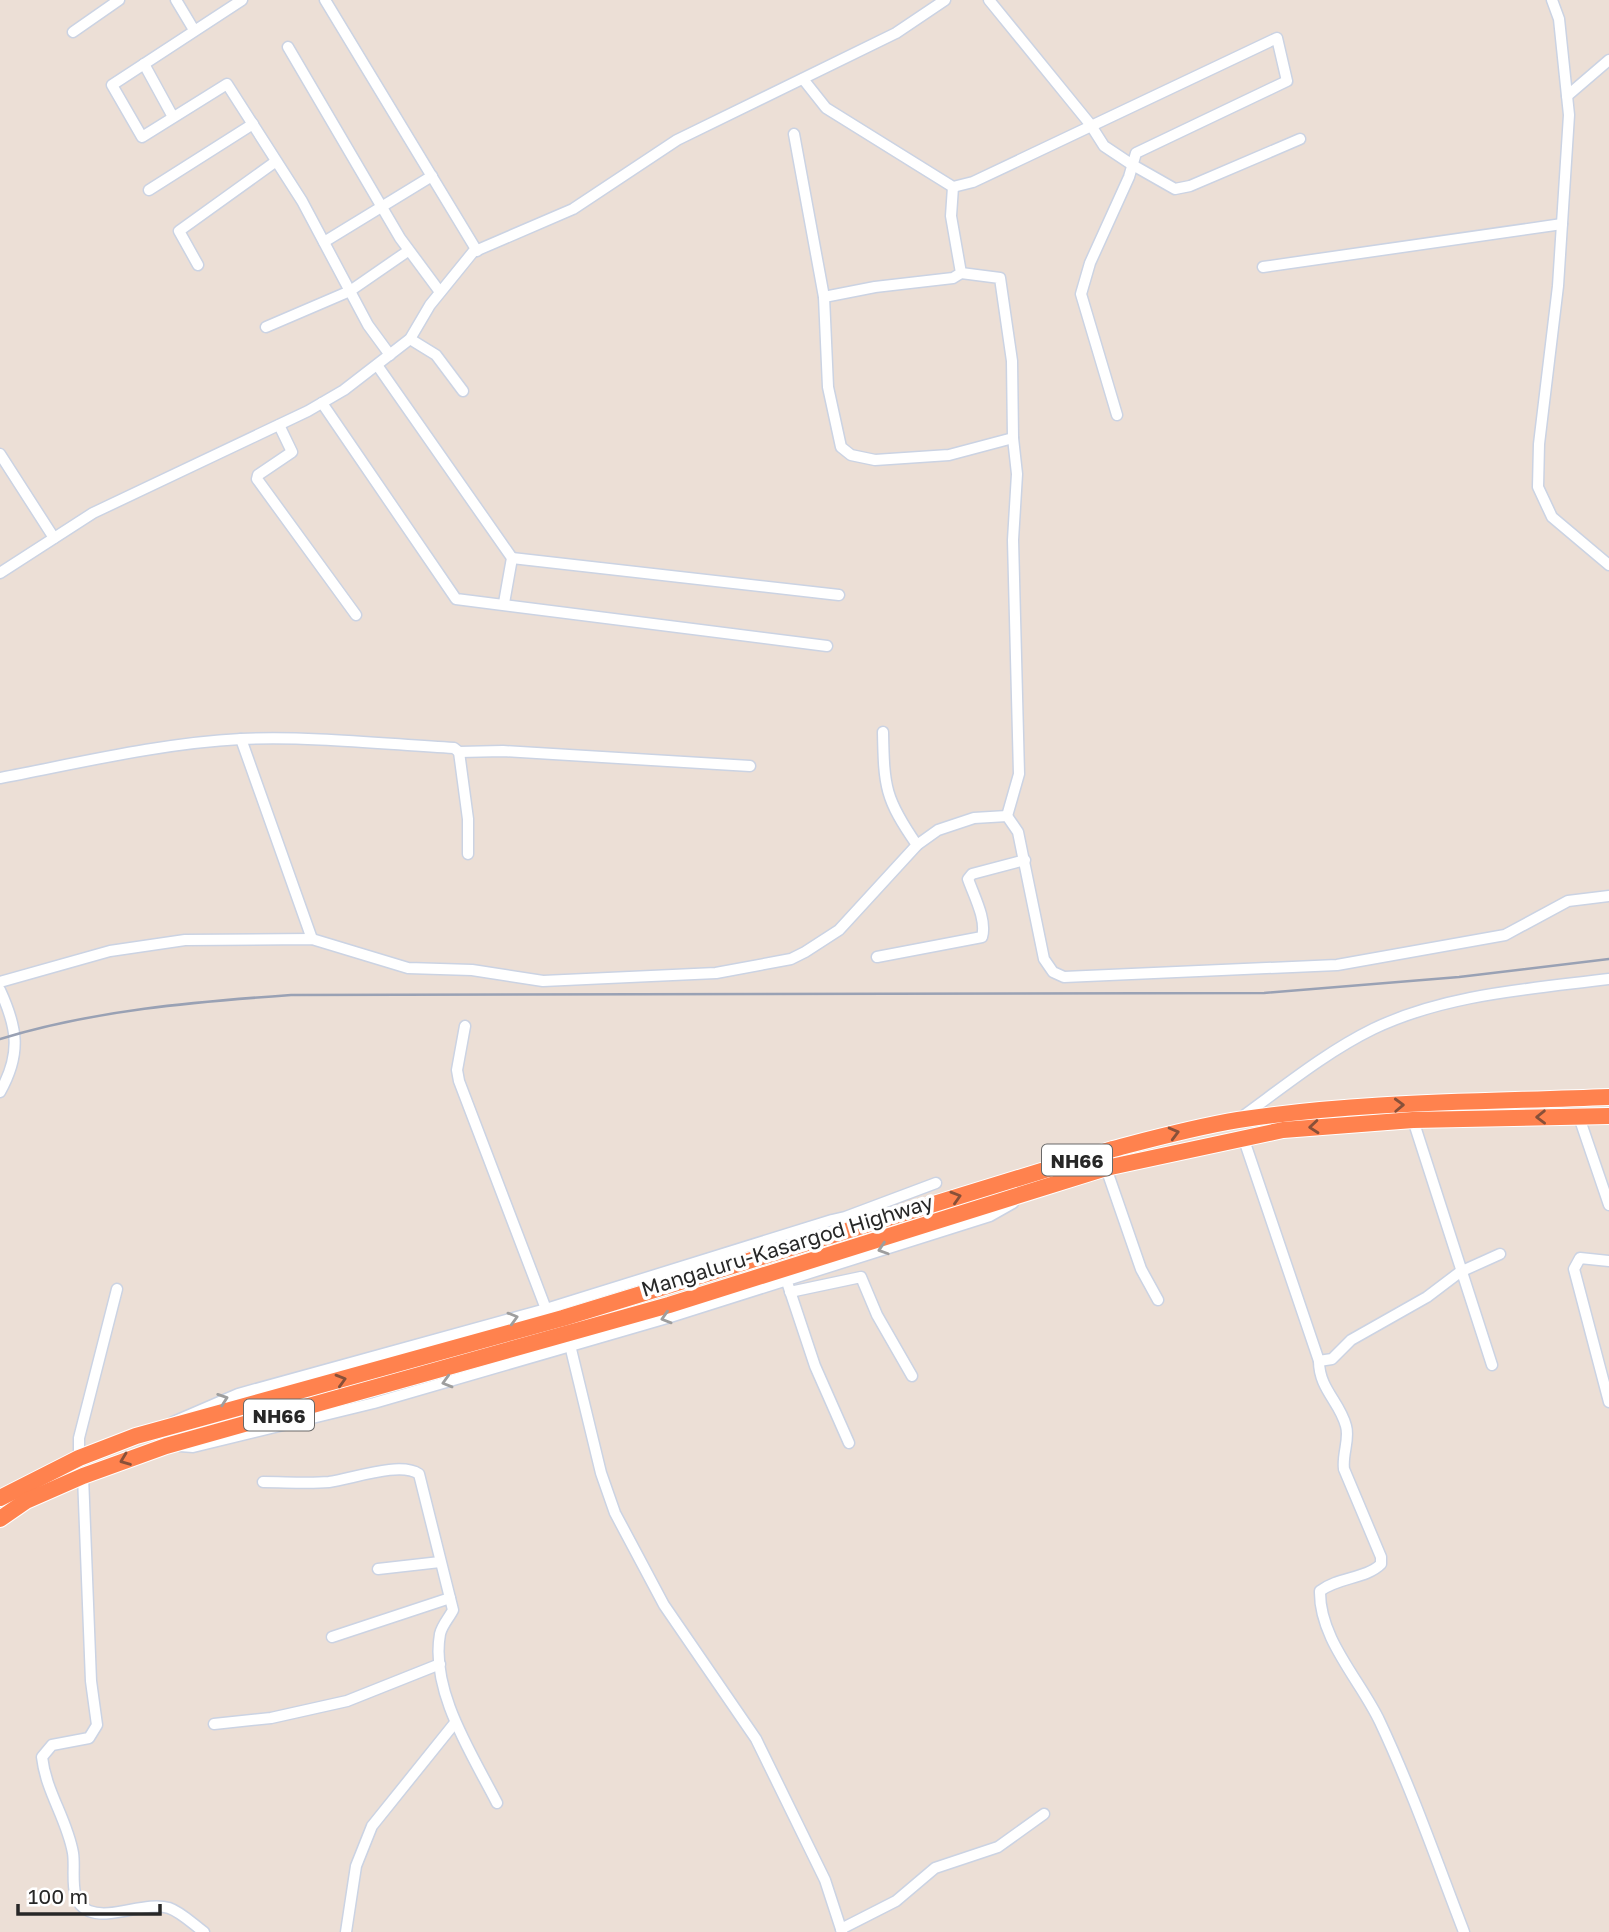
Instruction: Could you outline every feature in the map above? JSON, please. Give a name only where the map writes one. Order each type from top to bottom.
[{"type":"highway","name":"Mangaluru-Kasargod Highway","points":[[0,1497],[79,1458],[162,1429],[560,1311],[870,1224],[1113,1149],[1236,1120],[1363,1106],[1609,1097]]},
{"type":"highway","name":"Mangaluru-Kasargod Highway","points":[[0,1519],[26,1501],[83,1476],[166,1446],[569,1340],[1106,1168],[1283,1130],[1413,1120],[1609,1116]]},
{"type":"street","points":[[73,32],[118,0]]},
{"type":"street","points":[[176,0],[194,30]]},
{"type":"street","points":[[242,0],[112,85],[142,137],[227,84],[302,201],[368,325],[390,355]]},
{"type":"street","points":[[325,0],[477,251]]},
{"type":"street","points":[[0,573],[93,513],[321,403],[410,339],[440,292],[477,251],[573,209],[677,140],[896,33],[945,0]]},
{"type":"street","points":[[989,0],[1090,124],[1104,146],[1175,189],[1190,187],[1300,139]]},
{"type":"street","points":[[1552,0],[1559,19],[1569,115],[1558,286],[1539,444],[1538,487],[1552,517],[1609,565]]},
{"type":"street","points":[[803,79],[826,108],[953,187],[973,182],[1090,124],[1277,38],[1287,81],[1136,153],[1131,164],[1129,177],[1090,263],[1081,294],[1117,415]]},
{"type":"street","points":[[288,47],[408,251],[440,292]]},
{"type":"street","points":[[1567,96],[1609,60]]},
{"type":"street","points":[[144,64],[173,117]]},
{"type":"street","points":[[149,190],[253,124]]},
{"type":"street","points":[[794,134],[824,297],[824,347],[833,419],[841,447],[851,455],[866,460],[949,455],[1013,438]]},
{"type":"street","points":[[198,265],[180,231],[275,162]]},
{"type":"street","points":[[324,242],[380,205],[432,176]]},
{"type":"street","points":[[953,187],[951,216],[961,273]]},
{"type":"street","points":[[1263,267],[1562,223]]},
{"type":"street","points":[[267,327],[350,291],[408,251]]},
{"type":"street","points":[[824,297],[876,287],[953,278],[961,273],[1000,278],[1012,361],[1013,438],[1017,474],[1013,540],[1020,774],[1007,816]]},
{"type":"street","points":[[410,339],[436,355],[463,391]]},
{"type":"street","points":[[377,365],[512,558],[504,603]]},
{"type":"street","points":[[321,403],[456,599],[827,646]]},
{"type":"street","points":[[279,425],[292,452],[258,475],[257,479],[356,615]]},
{"type":"street","points":[[0,454],[54,538]]},
{"type":"street","points":[[512,558],[839,596]]},
{"type":"street","points":[[883,732],[885,790],[893,810],[917,845]]},
{"type":"street","points":[[241,739],[312,939]]},
{"type":"street","points":[[0,778],[133,752],[241,739],[331,740],[454,748],[460,752],[503,751],[750,766]]},
{"type":"street","points":[[460,752],[468,819],[468,854]]},
{"type":"street","points":[[0,982],[110,951],[172,942],[312,939],[408,968],[472,970],[543,981],[716,973],[791,959],[839,930],[917,845],[938,831],[974,818],[1007,816]]},
{"type":"street","points":[[1007,816],[1018,832],[1044,959],[1053,972],[1075,978],[1338,965],[1505,935],[1568,901],[1609,896]]},
{"type":"street","points":[[877,957],[982,937],[984,931],[968,879],[972,874],[1025,860]]},
{"type":"street","points":[[1236,1120],[1373,1029],[1433,1006],[1488,995],[1609,979]]},
{"type":"street","points":[[0,990],[16,1024],[13,1055],[0,1092]]},
{"type":"street","points":[[465,1026],[457,1070],[459,1081],[545,1309]]},
{"type":"street","points":[[1579,1117],[1609,1205]]},
{"type":"street","points":[[1413,1120],[1492,1365]]},
{"type":"street","points":[[1243,1137],[1319,1362],[1319,1374],[1327,1394],[1345,1421],[1348,1433],[1342,1457],[1344,1469],[1378,1549],[1381,1564],[1376,1570],[1335,1583],[1320,1591],[1323,1614],[1331,1636],[1380,1722],[1464,1932]]},
{"type":"street","points":[[1106,1168],[1141,1269],[1157,1300]]},
{"type":"street","points":[[162,1429],[185,1414],[239,1394],[545,1309],[560,1311],[845,1217],[936,1182]]},
{"type":"street","points":[[569,1340],[787,1279],[990,1216],[1037,1189]]},
{"type":"street","points":[[845,1217],[870,1224]]},
{"type":"street","points":[[1319,1362],[1332,1359],[1351,1340],[1427,1297],[1460,1272],[1500,1254]]},
{"type":"street","points":[[1609,1261],[1580,1258],[1574,1269],[1609,1402]]},
{"type":"street","points":[[790,1292],[861,1277],[877,1315],[912,1376]]},
{"type":"street","points":[[787,1279],[815,1366],[849,1443]]},
{"type":"street","points":[[79,1458],[79,1438],[117,1289]]},
{"type":"street","points":[[560,1311],[591,1423],[601,1473],[615,1513],[664,1605],[756,1738],[825,1880],[842,1931],[896,1900],[936,1868],[998,1847],[1044,1814]]},
{"type":"street","points":[[263,1482],[328,1482],[383,1471],[412,1469],[419,1474],[453,1610],[440,1633],[440,1664],[454,1724],[497,1803]]},
{"type":"street","points":[[83,1476],[91,1681],[97,1725],[89,1738],[52,1745],[42,1757],[44,1781],[69,1832],[74,1861],[73,1885],[80,1905],[91,1912],[168,1908],[204,1932]]},
{"type":"street","points":[[378,1569],[440,1562]]},
{"type":"street","points":[[332,1637],[450,1598]]},
{"type":"street","points":[[214,1724],[271,1718],[347,1701],[440,1664]]},
{"type":"street","points":[[346,1932],[356,1866],[372,1826],[454,1724]]},
{"type":"railway","points":[[0,1039],[108,1014],[181,1004],[291,995],[1264,993],[1459,977],[1609,959]]}]
